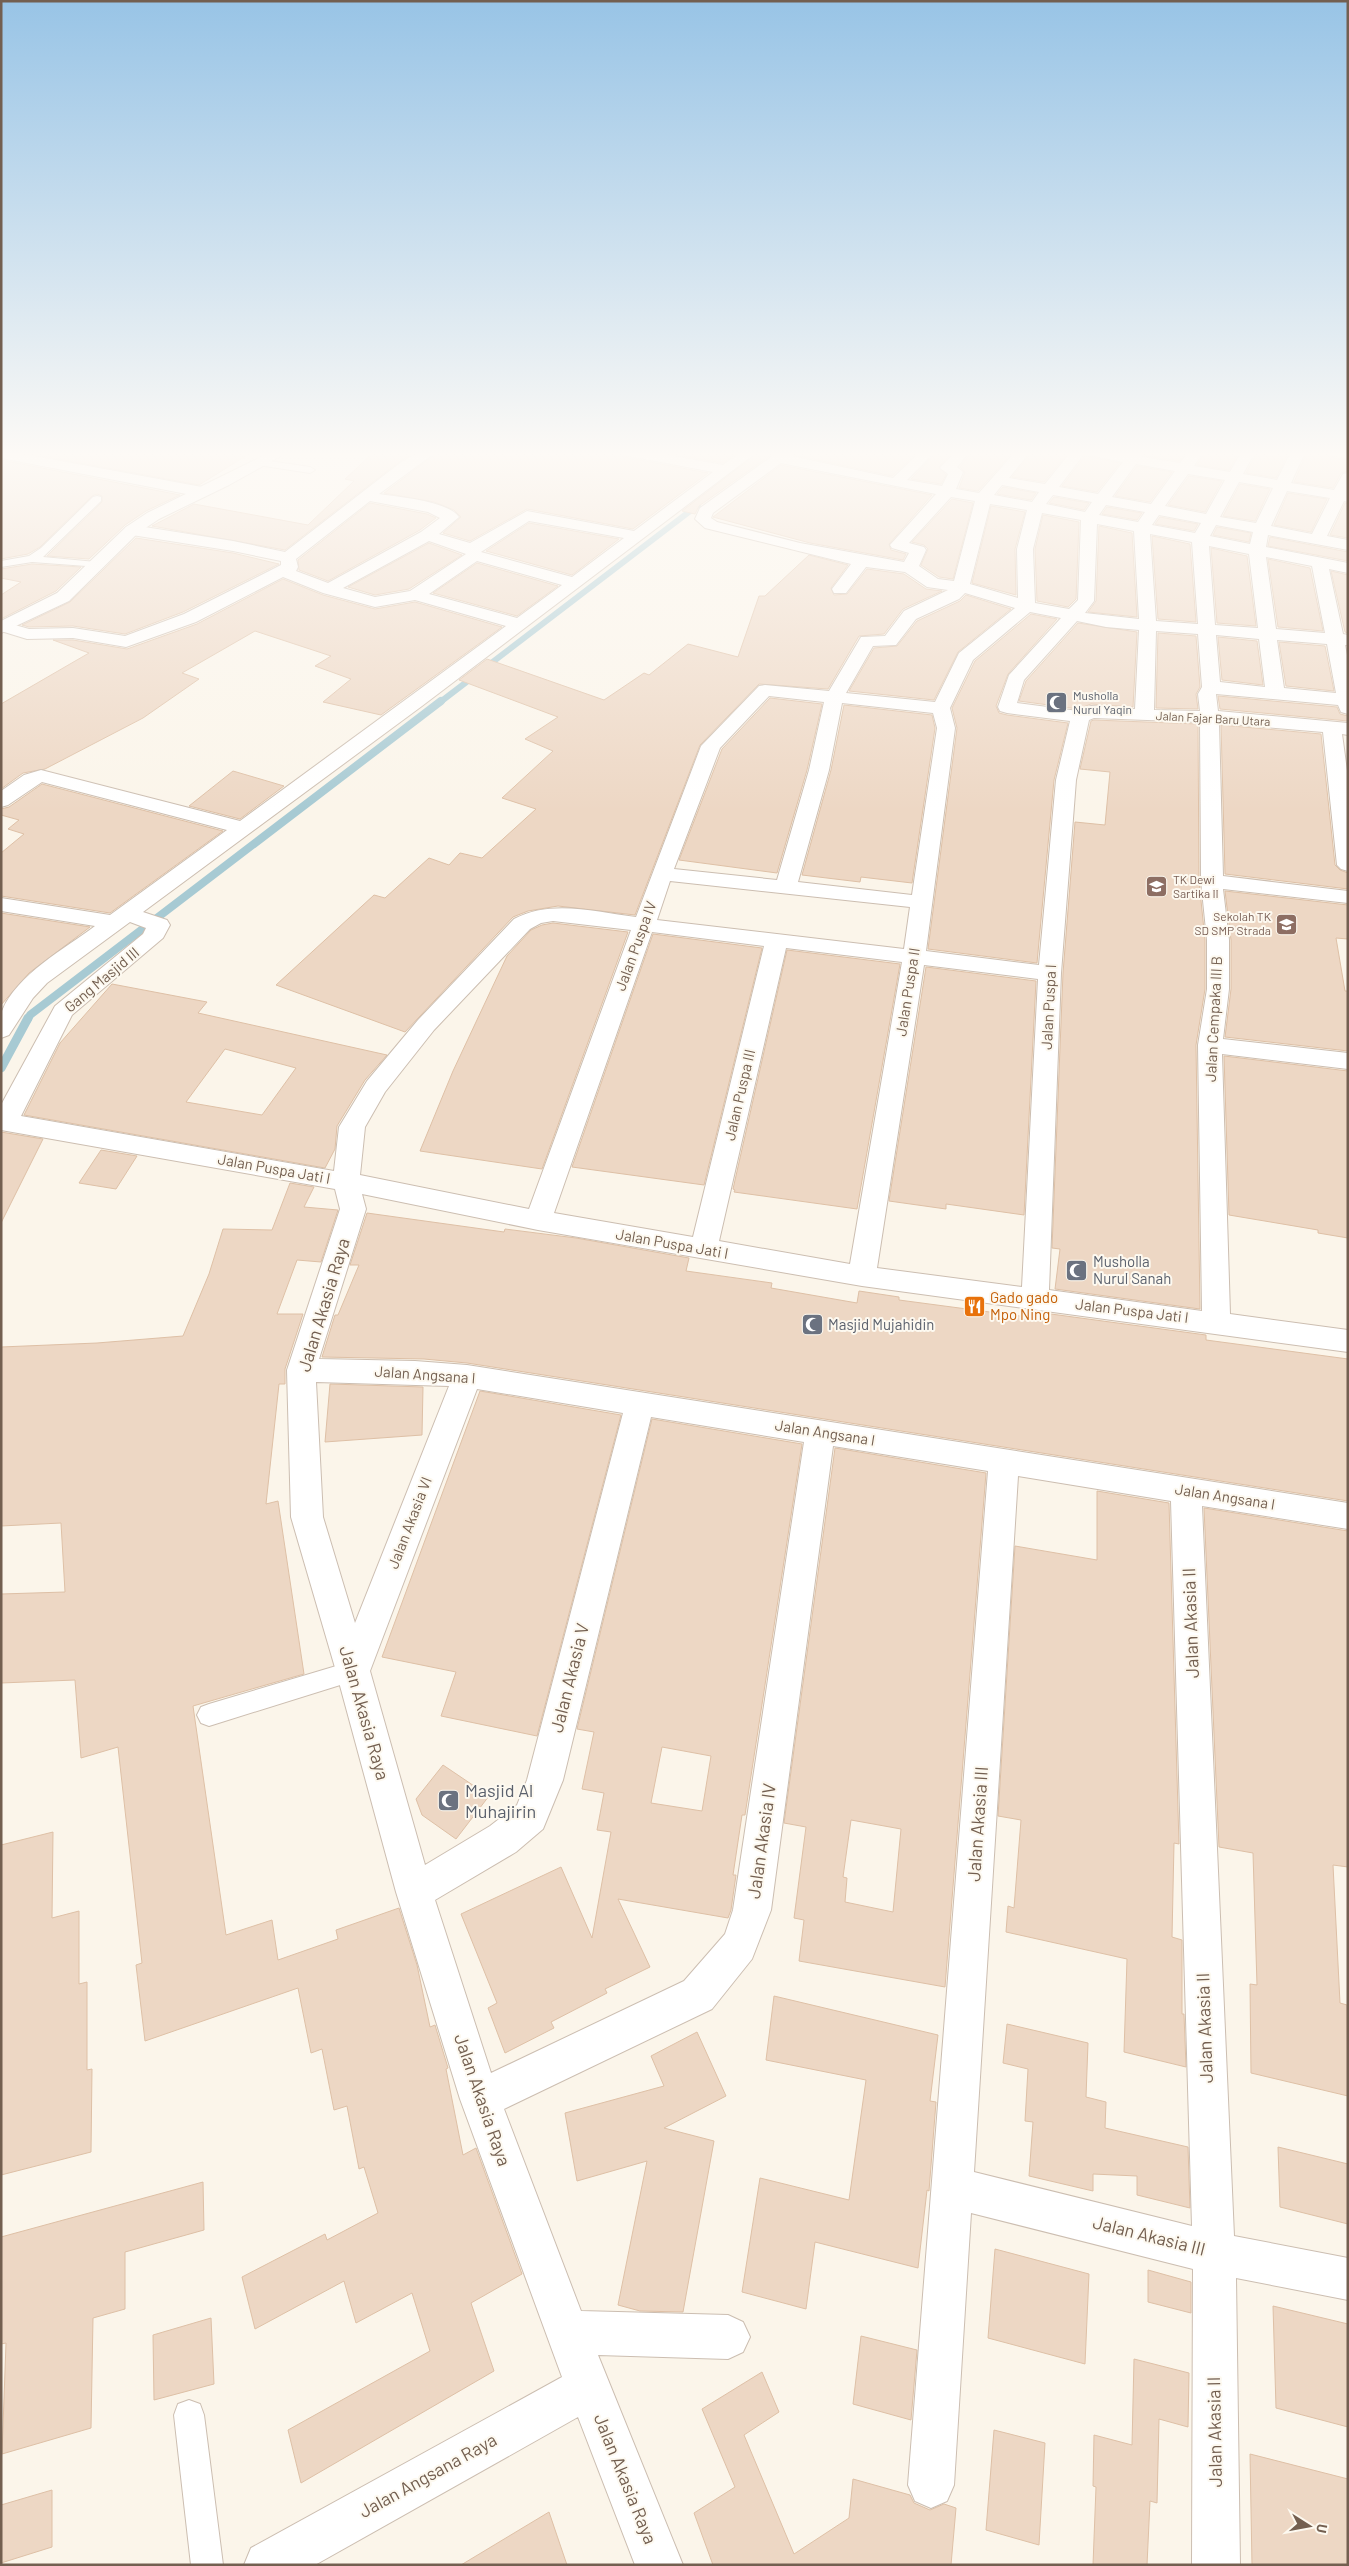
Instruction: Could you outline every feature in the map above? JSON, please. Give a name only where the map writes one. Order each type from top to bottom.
[{"type":"street","points":[[3,627],[63,597],[89,572]]},
{"type":"street","points":[[3,627],[27,634],[73,633],[126,642],[190,618],[271,572]]},
{"type":"street","points":[[299,572],[330,589],[375,602],[415,595],[519,624]]},
{"type":"street","points":[[330,589],[361,572]]},
{"type":"street","points":[[415,595],[447,572]]},
{"type":"street","points":[[538,572],[574,583]]},
{"type":"street","points":[[1,1030],[25,993],[39,978],[134,919],[244,828],[589,572]]},
{"type":"street","points":[[840,589],[854,572]]},
{"type":"street","points":[[916,572],[933,583],[961,587],[1027,606],[1075,614],[1106,622],[1341,639]]},
{"type":"street","points":[[786,887],[819,770],[834,698],[867,641],[890,640],[910,615],[954,595],[961,587],[965,572]]},
{"type":"street","points":[[1026,572],[1027,606]]},
{"type":"street","points":[[1075,614],[1086,601],[1087,572]]},
{"type":"street","points":[[1144,715],[1148,624],[1145,572]]},
{"type":"street","name":"Jalan Cempaka III B","points":[[1203,572],[1211,688],[1207,694],[1212,881],[1218,940],[1218,989],[1210,1044],[1216,1321]]},
{"type":"street","points":[[1259,572],[1275,693]]},
{"type":"street","points":[[1211,688],[1275,693],[1347,703],[1341,639],[1322,572]]},
{"type":"street","points":[[834,698],[941,708],[966,657],[1027,606]]},
{"type":"street","name":"Jalan Fajar Baru Utara","points":[[1075,614],[1015,679],[1007,706],[1080,717],[1091,712],[1144,715],[1209,713],[1340,728]]},
{"type":"street","name":"Jalan Puspa IV","points":[[538,1220],[662,874],[711,746],[765,690],[834,698]]},
{"type":"street","name":"Jalan Puspa II","points":[[862,1276],[914,957],[946,728],[941,708]]},
{"type":"street","name":"Jalan Puspa I","points":[[1035,1300],[1050,973],[1066,780],[1080,717]]},
{"type":"street","points":[[1340,728],[1348,865]]},
{"type":"street","points":[[1,801],[31,779],[41,776],[244,828]]},
{"type":"street","points":[[662,874],[921,902]]},
{"type":"street","points":[[1212,881],[1348,897]]},
{"type":"street","points":[[3,906],[134,919]]},
{"type":"street","name":"Jalan Akasia Raya","points":[[644,924],[553,914],[535,917],[522,924],[426,1025],[376,1087],[352,1128],[346,1182],[353,1209],[301,1370],[307,1517],[414,1892],[480,2099],[588,2387],[659,2565]]},
{"type":"street","name":"Gang Masjid III","points":[[4,1121],[63,1011],[152,938],[159,924],[134,919]]},
{"type":"street","points":[[644,924],[1050,973]]},
{"type":"street","name":"Jalan Puspa III","points":[[704,1250],[777,940]]},
{"type":"street","points":[[1210,1044],[1348,1061]]},
{"type":"street","name":"Jalan Puspa Jati I","points":[[4,1121],[346,1182],[538,1220],[704,1250],[862,1276],[1035,1300],[1216,1321],[1348,1340]]},
{"type":"street","name":"Jalan Angsana I","points":[[301,1370],[415,1372],[467,1376],[1348,1516]]},
{"type":"street","name":"Jalan Akasia VI","points":[[352,1671],[467,1376]]},
{"type":"street","name":"Jalan Akasia V","points":[[414,1892],[503,1839],[530,1817],[545,1780],[640,1404]]},
{"type":"street","name":"Jalan Akasia IV","points":[[480,2099],[698,1994],[739,1946],[752,1910],[820,1432]]},
{"type":"street","name":"Jalan Akasia III","points":[[931,2485],[1004,1462]]},
{"type":"street","name":"Jalan Akasia II","points":[[1186,1490],[1214,2252],[1216,2565]]},
{"type":"street","name":"Jalan Akasia III","points":[[952,2187],[1214,2252],[1348,2279]]},
{"type":"street","points":[[567,2332],[728,2337]]},
{"type":"street","name":"Jalan Angsana Raya","points":[[268,2565],[588,2387]]},
{"type":"lane","points":[[210,1715],[352,1671]]},
{"type":"lane","points":[[189,2415],[207,2565]]},
{"type":"building","points":[[1,572],[76,572],[56,591],[1,619],[1,595],[21,582],[1,578]]},
{"type":"building","points":[[101,572],[264,572],[183,612],[125,634],[73,626],[29,627],[22,625],[70,602]]},
{"type":"building","points":[[304,572],[345,572],[328,581]]},
{"type":"building","points":[[376,572],[436,572],[409,589],[375,595],[348,587]]},
{"type":"building","points":[[464,572],[508,572],[558,586],[517,616],[433,593]]},
{"type":"building","points":[[560,572],[576,572],[572,575]]},
{"type":"building","points":[[791,572],[843,572],[831,588],[834,595],[847,594],[865,572],[904,574],[926,589],[942,591],[903,609],[884,634],[859,636],[828,689],[759,684],[700,745],[635,915],[558,906],[528,911],[513,917],[405,1032],[276,985],[374,895],[385,898],[429,858],[449,865],[460,853],[482,858],[536,809],[502,798],[553,751],[525,739],[558,717],[459,680],[487,659],[604,700],[644,673],[649,675],[688,644],[738,657],[759,596],[765,596]]},
{"type":"building","points":[[931,572],[955,572],[953,579],[939,577]]},
{"type":"building","points":[[975,572],[1015,572],[1016,595],[972,583]]},
{"type":"building","points":[[1036,572],[1077,572],[1076,599],[1068,607],[1037,601]]},
{"type":"building","points":[[1097,572],[1134,572],[1137,617],[1088,612],[1096,601]]},
{"type":"building","points":[[1155,572],[1192,572],[1196,622],[1158,619]]},
{"type":"building","points":[[1213,572],[1249,572],[1256,626],[1217,623]]},
{"type":"building","points":[[1270,572],[1311,572],[1323,631],[1278,627]]},
{"type":"building","points":[[1331,572],[1348,575],[1348,633],[1345,632]]},
{"type":"building","points":[[283,579],[323,595],[375,609],[415,602],[502,627],[381,715],[323,702],[351,679],[315,666],[331,656],[255,631],[182,673],[199,679],[143,718],[45,769],[23,773],[1,789],[1,704],[89,653],[53,640],[73,640],[127,649],[197,624]]},
{"type":"building","points":[[966,595],[1011,609],[958,652],[934,700],[849,691],[874,648],[897,646],[917,621],[960,601]]},
{"type":"building","points":[[1031,614],[1057,619],[1008,674],[996,706],[999,713],[1007,715],[1068,723],[1054,780],[1037,963],[928,949],[957,728],[952,708],[975,661]]},
{"type":"building","points":[[1078,623],[1137,632],[1133,707],[1091,704],[1078,709],[1019,701],[1026,681]]},
{"type":"building","points":[[1158,633],[1196,636],[1200,687],[1196,694],[1198,709],[1156,708]]},
{"type":"building","points":[[1218,637],[1257,641],[1263,685],[1222,680]]},
{"type":"building","points":[[1279,642],[1325,646],[1334,691],[1286,686]]},
{"type":"building","points":[[1218,696],[1337,707],[1340,714],[1348,716],[1348,721],[1220,709]]},
{"type":"building","points":[[770,698],[822,704],[807,770],[777,873],[679,860],[722,749]]},
{"type":"building","points":[[844,705],[932,715],[935,728],[912,883],[861,877],[860,882],[802,875],[831,770]]},
{"type":"building","points":[[1091,721],[1198,724],[1199,881],[1205,940],[1205,989],[1196,1045],[1200,1309],[1055,1289],[1060,1249],[1052,1248],[1063,973],[1075,822],[1105,825],[1110,772],[1080,769]]},
{"type":"building","points":[[1221,725],[1321,734],[1335,865],[1340,870],[1348,873],[1348,889],[1225,874]]},
{"type":"building","points":[[233,771],[284,786],[240,819],[189,806]]},
{"type":"building","points":[[42,784],[223,831],[110,913],[1,896],[1,853],[24,834],[8,829],[19,820],[1,815],[1,809],[9,807]]},
{"type":"building","points":[[1225,891],[1348,905],[1348,939],[1336,938],[1345,991],[1348,991],[1348,1051],[1225,1037],[1231,989],[1231,940]]},
{"type":"building","points":[[1,913],[90,927],[29,973],[1,1005]]},
{"type":"building","points":[[553,923],[628,932],[542,1169],[420,1151],[453,1071],[507,956],[531,930]]},
{"type":"building","points":[[653,934],[762,948],[704,1185],[572,1167]]},
{"type":"building","points":[[787,950],[900,964],[857,1209],[734,1192],[735,1190],[733,1189]]},
{"type":"building","points":[[926,967],[1036,981],[1024,1215],[946,1204],[946,1209],[889,1201]]},
{"type":"building","points":[[112,984],[207,1002],[198,1013],[387,1055],[365,1080],[337,1126],[335,1149],[325,1168],[24,1115],[60,1043]],"holes":[[[225,1049],[296,1068],[262,1115],[186,1102]]]},
{"type":"building","points":[[1224,1056],[1348,1071],[1348,1238],[1318,1233],[1318,1230],[1229,1215]]},
{"type":"building","points":[[1,1132],[43,1139],[1,1223]]},
{"type":"building","points":[[101,1150],[137,1156],[116,1189],[79,1183]]},
{"type":"building","points":[[290,1183],[314,1187],[304,1207],[338,1210],[321,1262],[297,1260],[277,1314],[303,1314],[285,1369],[285,1384],[279,1384],[266,1504],[278,1501],[304,1674],[193,1706],[226,1935],[272,1920],[278,1960],[338,1939],[336,1930],[399,1908],[417,1965],[430,2027],[435,2025],[448,2068],[446,2069],[463,2155],[476,2148],[522,2274],[471,2303],[494,2371],[301,2483],[288,2430],[430,2351],[412,2293],[356,2323],[344,2281],[255,2329],[242,2277],[325,2234],[327,2240],[378,2213],[364,2167],[359,2169],[347,2106],[334,2110],[322,2049],[311,2053],[298,1988],[145,2041],[136,1965],[142,1963],[118,1747],[81,1758],[75,1680],[1,1683],[1,1594],[65,1592],[61,1523],[1,1526],[1,1347],[97,1343],[183,1336],[209,1274],[223,1229],[272,1230]]},
{"type":"building","points":[[367,1213],[504,1232],[505,1229],[576,1238],[689,1258],[686,1271],[772,1283],[771,1288],[857,1303],[859,1291],[899,1297],[899,1300],[1050,1320],[1051,1314],[1206,1335],[1206,1340],[1348,1359],[1348,1501],[467,1363],[424,1359],[322,1357],[335,1315],[338,1315],[359,1265],[350,1265]]},
{"type":"building","points":[[330,1384],[423,1387],[422,1435],[325,1442]]},
{"type":"building","points":[[480,1391],[621,1415],[537,1736],[441,1716],[456,1672],[382,1657]]},
{"type":"building","points":[[652,1419],[802,1444],[745,1815],[742,1815],[733,1875],[736,1875],[728,1918],[618,1899],[650,1967],[605,1989],[607,1993],[551,2022],[554,2028],[505,2053],[488,2008],[497,2003],[461,1914],[561,1867],[592,1938],[611,1832],[597,1830],[604,1793],[582,1789],[594,1732],[577,1729]],"holes":[[[662,1747],[711,1756],[702,1811],[651,1803]]]},
{"type":"building","points":[[835,1448],[986,1473],[945,1987],[799,1961],[804,1920],[794,1918],[806,1827],[784,1823]],"holes":[[[851,1820],[901,1829],[893,1912],[845,1902],[847,1878],[843,1877]]]},
{"type":"building","points":[[1097,1491],[1169,1503],[1179,1844],[1174,1843],[1172,1937],[1182,1940],[1182,2014],[1184,2014],[1186,2067],[1124,2052],[1127,1959],[1006,1932],[1008,1906],[1014,1908],[1021,1820],[998,1816],[1015,1546],[1097,1560]]},
{"type":"building","points":[[1204,1508],[1348,1531],[1348,1867],[1333,1865],[1340,2003],[1347,2005],[1348,2096],[1251,2073],[1250,1984],[1257,1985],[1253,1853],[1219,1847]]},
{"type":"building","name":"Masjid Al Muhajirin","points":[[443,1765],[489,1796],[456,1839],[422,1815],[416,1799]]},
{"type":"building","points":[[53,1832],[52,1918],[79,1911],[79,1984],[87,1982],[87,2070],[92,2069],[91,2152],[1,2175],[1,1845]]},
{"type":"building","points":[[774,1996],[938,2035],[930,2101],[936,2102],[929,2191],[927,2190],[918,2268],[815,2242],[806,2309],[742,2292],[760,2178],[849,2200],[866,2080],[766,2060]]},
{"type":"building","points":[[1007,2024],[1088,2043],[1086,2097],[1106,2102],[1105,2128],[1188,2147],[1190,2208],[1137,2195],[1137,2176],[1093,2174],[1093,2191],[1029,2176],[1033,2122],[1025,2121],[1028,2069],[1003,2063]]},
{"type":"building","points":[[697,2032],[726,2096],[664,2128],[714,2141],[683,2312],[640,2311],[618,2305],[647,2161],[577,2181],[565,2113],[664,2086],[651,2056]]},
{"type":"building","points":[[1278,2147],[1348,2164],[1348,2224],[1280,2207]]},
{"type":"building","points":[[203,2182],[204,2230],[125,2252],[125,2309],[93,2318],[91,2428],[2,2454],[6,2343],[1,2344],[1,2237]]},
{"type":"building","points":[[995,2249],[1089,2274],[1085,2364],[988,2338]]},
{"type":"building","points":[[1148,2270],[1191,2282],[1191,2313],[1148,2302]]},
{"type":"building","points":[[1273,2306],[1348,2324],[1348,2427],[1276,2408]]},
{"type":"building","points":[[211,2318],[214,2384],[154,2400],[153,2335]]},
{"type":"building","points":[[861,2336],[917,2350],[911,2420],[853,2404]]},
{"type":"building","points":[[1134,2359],[1189,2373],[1188,2427],[1159,2419],[1157,2503],[1150,2501],[1147,2565],[1093,2565],[1096,2487],[1093,2486],[1094,2435],[1132,2445]]},
{"type":"building","points":[[762,2372],[779,2412],[744,2435],[794,2554],[849,2518],[853,2479],[910,2495],[914,2503],[930,2510],[944,2504],[956,2508],[951,2565],[713,2565],[694,2513],[735,2487],[702,2409]]},
{"type":"building","points":[[994,2430],[1045,2443],[1039,2545],[986,2530]]},
{"type":"building","points":[[1250,2454],[1348,2479],[1348,2565],[1252,2565]]},
{"type":"building","points":[[52,2490],[52,2547],[1,2563],[1,2505]]},
{"type":"building","points":[[549,2512],[567,2565],[461,2565]]},
{"type":"waterway","points":[[439,703],[611,572]]},
{"type":"waterway","points":[[28,1019],[30,1015],[441,701]]},
{"type":"waterway","points":[[1,1068],[28,1018]]},
{"type":"place","name":"Musholla Nurul Yaqin","points":[[1057,703]]},
{"type":"place","name":"TK Dewi Sartika II","points":[[1157,887]]},
{"type":"place","name":"Sekolah TK SD SMP Strada","points":[[1287,924]]},
{"type":"place","name":"Musholla Nurul Sanah","points":[[1077,1271]]},
{"type":"place","name":"Gado gado Mpo Ning","points":[[974,1307]]},
{"type":"place","name":"Masjid Mujahidin","points":[[812,1325]]},
{"type":"place","name":"Masjid Al Muhajirin","points":[[449,1801]]}]
